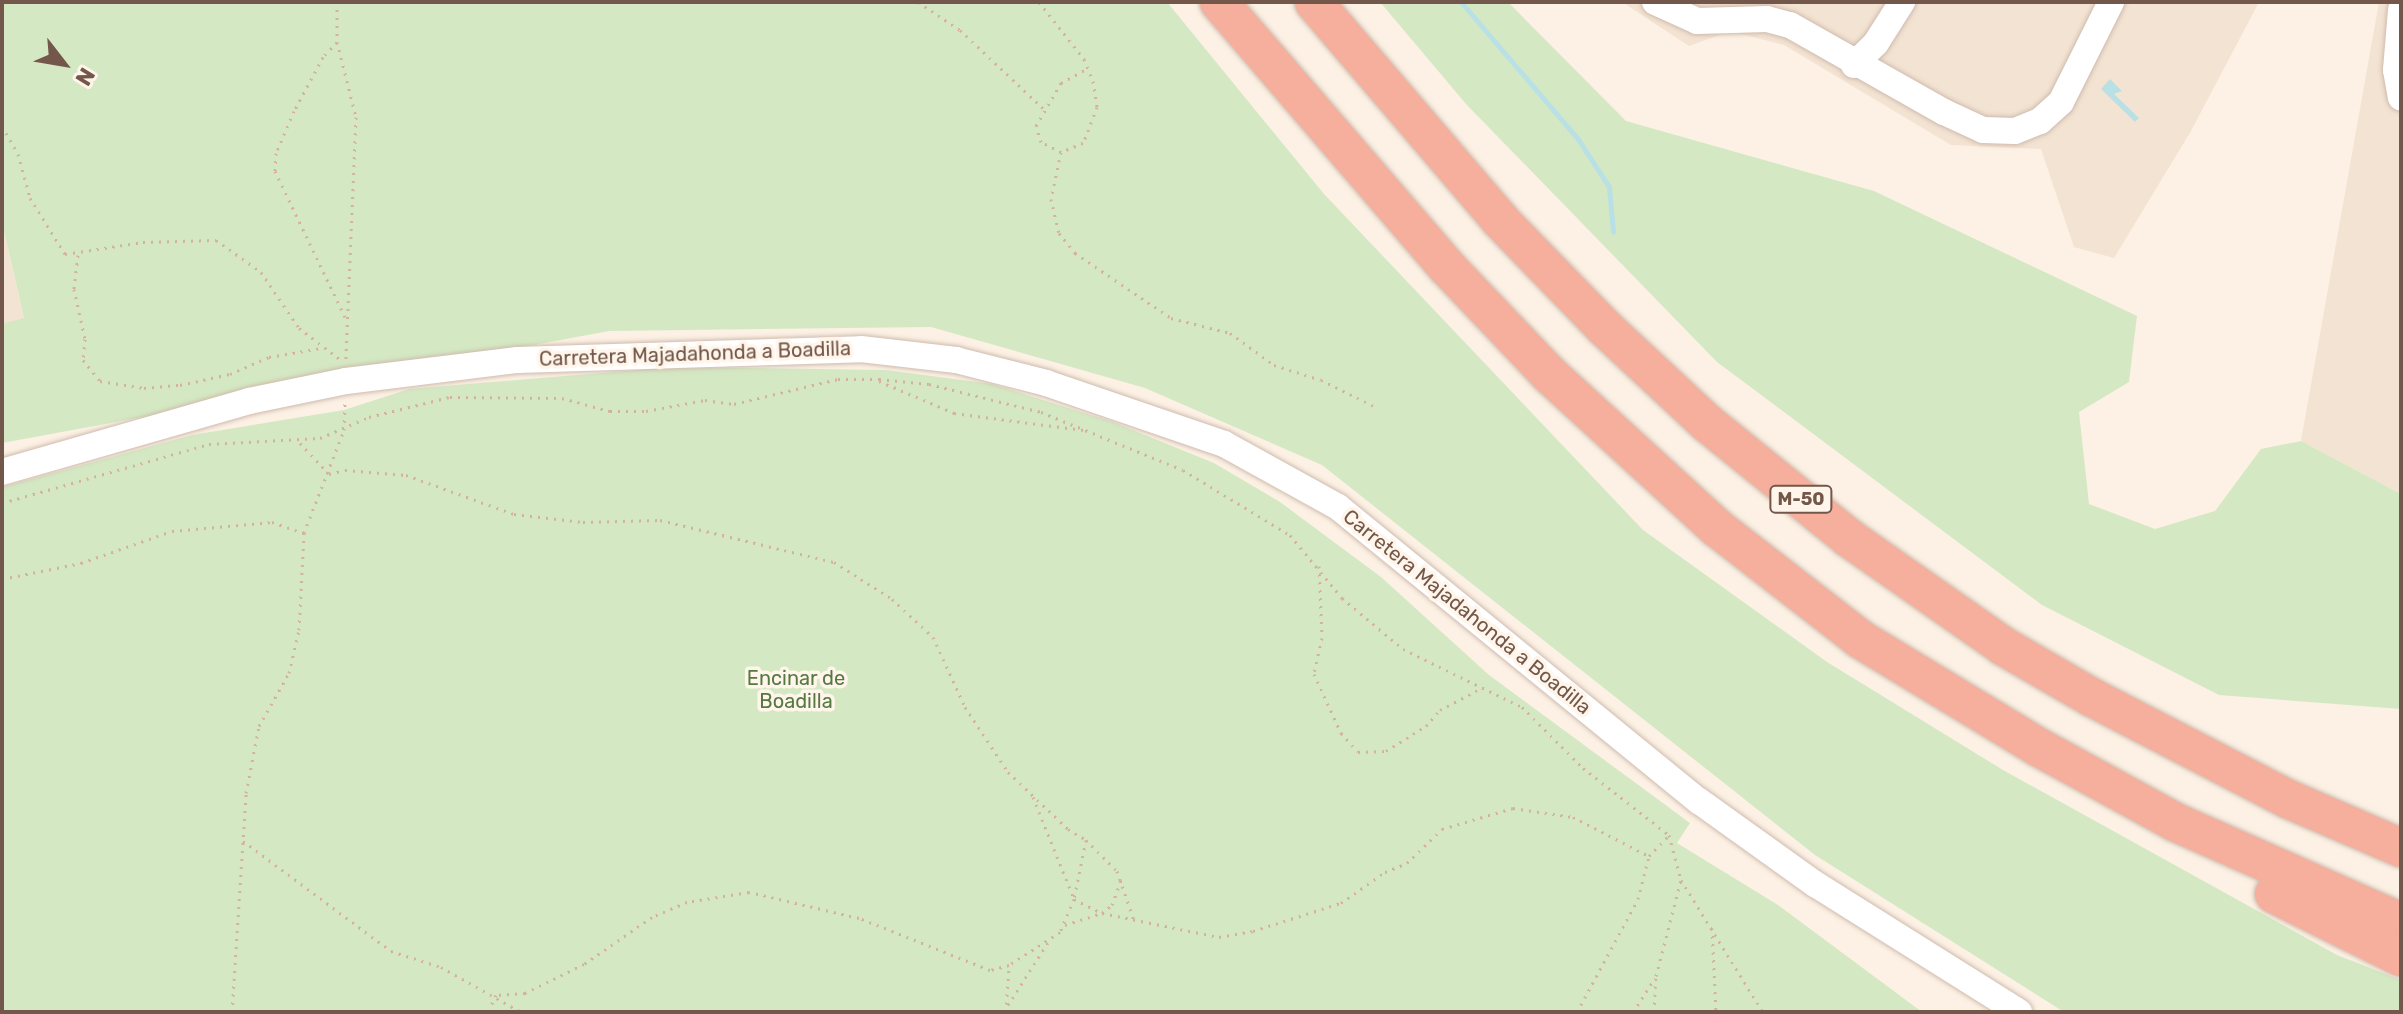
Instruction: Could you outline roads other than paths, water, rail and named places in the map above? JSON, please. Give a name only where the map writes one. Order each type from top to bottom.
[{"type":"highway","points":[[1219,2],[1447,267],[1549,374],[1717,528],[1918,676],[1995,740],[2161,835],[2401,957]]},
{"type":"highway","name":"M-50","points":[[1314,2],[1500,220],[1604,327],[1707,423],[1849,538],[2003,646],[2091,697],[2288,799],[2401,848]]},
{"type":"highway","points":[[1918,676],[2175,822],[2401,922]]},
{"type":"street","points":[[1655,2],[1697,21],[1746,10],[1790,25],[1854,65],[1983,130],[2015,131],[2040,121],[2061,102],[2111,2]]},
{"type":"street","points":[[1854,65],[1876,43],[1902,2]]},
{"type":"street","points":[[2401,10],[2396,70],[2401,98]]},
{"type":"street","name":"Carretera Majadahonda a Boadilla","points":[[2,472],[116,437],[346,381],[518,360],[861,349],[956,360],[1046,383],[1224,444],[1338,507],[1699,801],[1815,884],[2019,1012]]},
{"type":"street","points":[[2,452],[116,437]]},
{"type":"water","points":[[2110,79],[2122,91],[2114,94],[2139,118],[2135,122],[2101,89]]},
{"type":"waterway","points":[[1461,2],[1578,139],[1609,187],[1613,232]]},
{"type":"park label","name":"Encinar de Boadilla","points":[[796,690]]}]
